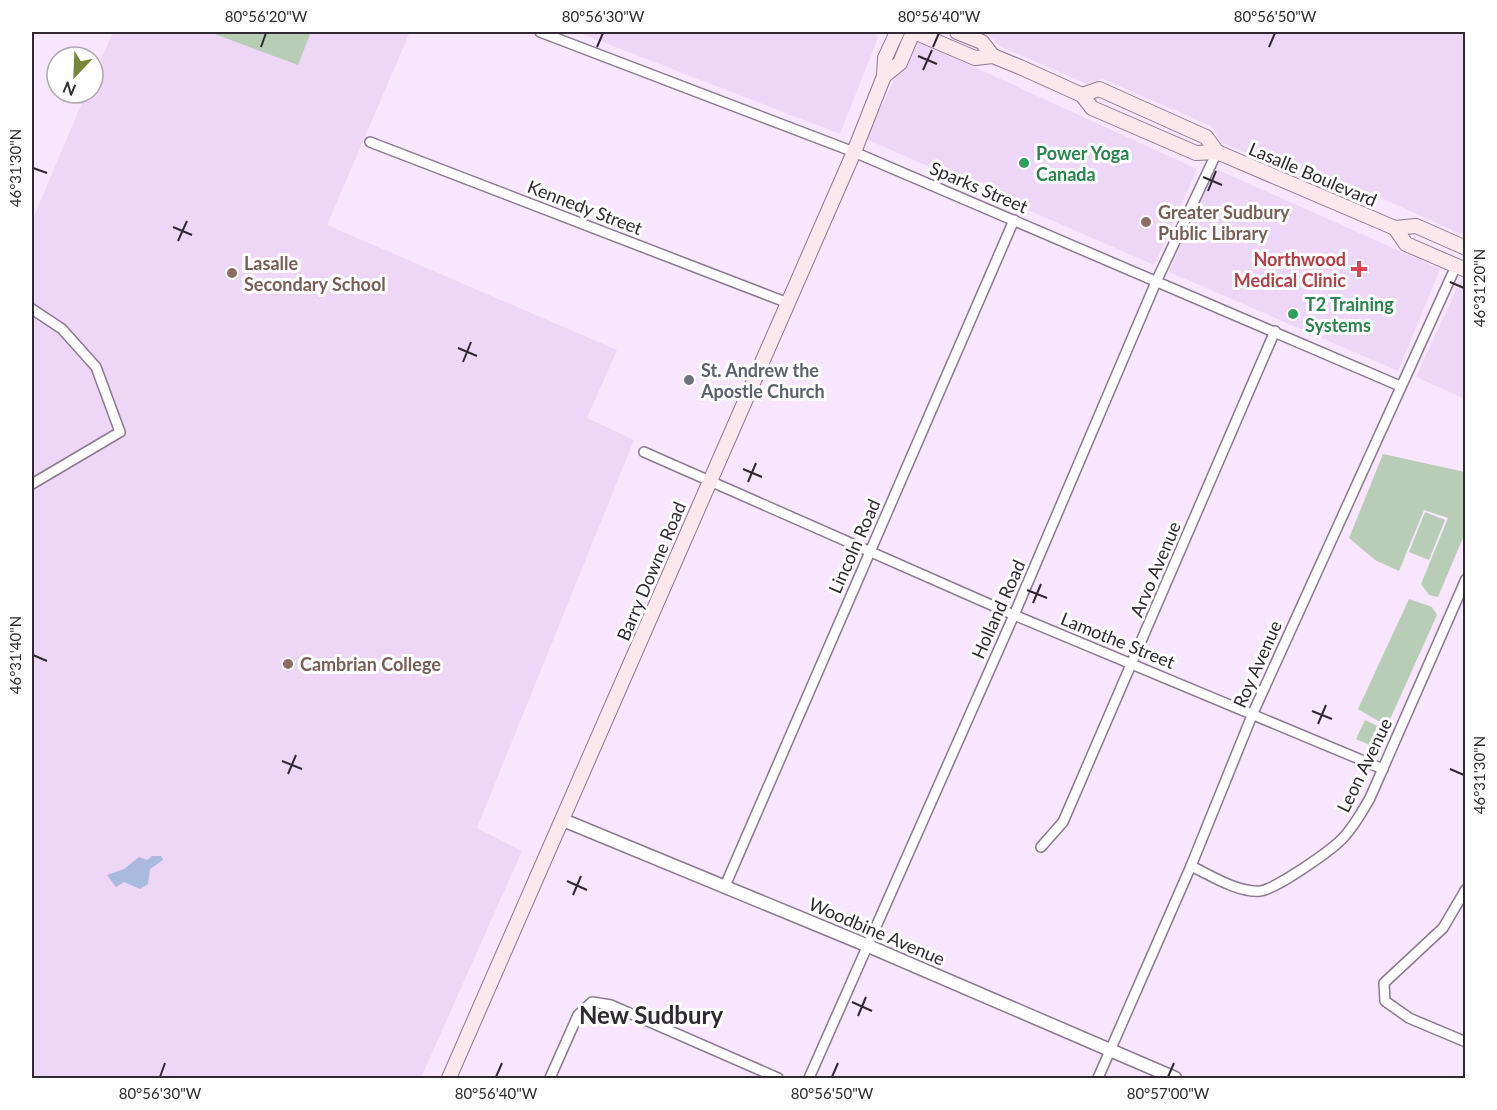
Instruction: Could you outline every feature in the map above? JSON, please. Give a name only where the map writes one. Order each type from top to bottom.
[{"type":"main road","name":"Barry Downe Road","points":[[449,1078],[564,820],[854,152],[884,76],[885,58],[897,32]]},
{"type":"main road","name":"Barry Downe Road","points":[[884,76],[900,63],[914,32]]},
{"type":"main road","name":"Lasalle Boulevard","points":[[914,32],[975,58],[993,56]]},
{"type":"main road","name":"Lasalle Boulevard","points":[[957,32],[982,42],[993,56],[1082,94],[1092,108],[1196,153],[1217,152],[1395,228],[1416,226],[1466,248]]},
{"type":"main road","name":"Lasalle Boulevard","points":[[1082,94],[1099,89],[1206,137],[1217,152]]},
{"type":"main road","name":"Lasalle Boulevard","points":[[1395,228],[1406,244],[1461,268]]},
{"type":"street","name":"Sparks Street","points":[[540,32],[854,152],[1400,386]]},
{"type":"street","name":"Kennedy Street","points":[[370,142],[788,303]]},
{"type":"street","name":"Holland Road","points":[[809,1078],[1014,615],[1156,282],[1217,152]]},
{"type":"street","name":"Lincoln Road","points":[[725,886],[1014,220]]},
{"type":"street","name":"Roy Avenue","points":[[1098,1078],[1191,866],[1253,713],[1400,386],[1461,268]]},
{"type":"street","points":[[32,309],[62,329],[96,367],[120,432],[32,484]]},
{"type":"street","name":"Arvo Avenue","points":[[1041,847],[1063,822],[1275,331]]},
{"type":"street","name":"Lamothe Street","points":[[644,452],[1014,615],[1383,769]]},
{"type":"street","name":"Leon Avenue","points":[[1191,866],[1240,888],[1259,891],[1278,885],[1341,840],[1357,820],[1383,769],[1466,579]]},
{"type":"street","name":"Woodbine Avenue","points":[[564,820],[866,945],[1175,1078]]},
{"type":"street","points":[[1466,889],[1443,928],[1384,983],[1383,992],[1385,1000],[1409,1018],[1466,1042]]},
{"type":"street","points":[[550,1078],[578,1015],[592,1002],[611,1005],[778,1078]]},
{"type":"shaded area","name":"Cambrian College","points":[[113,32],[410,32],[327,225],[617,350],[587,418],[634,440],[477,828],[522,851],[421,1078],[32,1078],[32,221],[81,105],[105,105],[105,50]]},
{"type":"shaded area","points":[[577,32],[874,32],[878,38],[840,134]]},
{"type":"shaded area","points":[[986,32],[1465,32],[1465,236],[1377,196],[1363,203],[1221,142],[1211,126],[1103,79],[1087,84],[999,46]]},
{"type":"shaded area","points":[[913,39],[1197,169],[1154,265],[866,139]]},
{"type":"shaded area","points":[[1216,169],[1440,269],[1398,371],[1169,272],[1211,174]]},
{"type":"shaded area","points":[[1461,279],[1466,281],[1466,392],[1463,398],[1416,377]]},
{"type":"green space","points":[[209,32],[311,32],[298,65]]},
{"type":"green space","points":[[1383,454],[1465,472],[1465,533],[1438,597],[1429,595],[1421,584],[1448,518],[1424,510],[1399,571],[1375,560],[1349,538]]},
{"type":"green space","points":[[1425,512],[1445,520],[1429,560],[1409,552]]},
{"type":"green space","points":[[1409,599],[1432,607],[1437,615],[1387,726],[1358,709]]},
{"type":"green space","points":[[1365,720],[1382,728],[1374,747],[1356,739]]},
{"type":"water","points":[[152,856],[161,856],[163,860],[150,869],[148,884],[140,889],[124,882],[116,887],[107,875],[124,869],[139,857],[147,860]]},
{"type":"place","name":"Power Yoga Canada","points":[[1024,163]]},
{"type":"place","name":"Greater Sudbury Public Library","points":[[1146,222]]},
{"type":"place","name":"Northwood Medical Clinic","points":[[1359,269]]},
{"type":"place","name":"Lasalle Secondary School","points":[[232,273]]},
{"type":"place","name":"T2 Training Systems","points":[[1293,314]]},
{"type":"place","name":"St. Andrew the Apostle Church","points":[[689,380]]},
{"type":"place","name":"Cambrian College","points":[[288,664]]},
{"type":"district","name":"New Sudbury","points":[[651,1014]]}]
